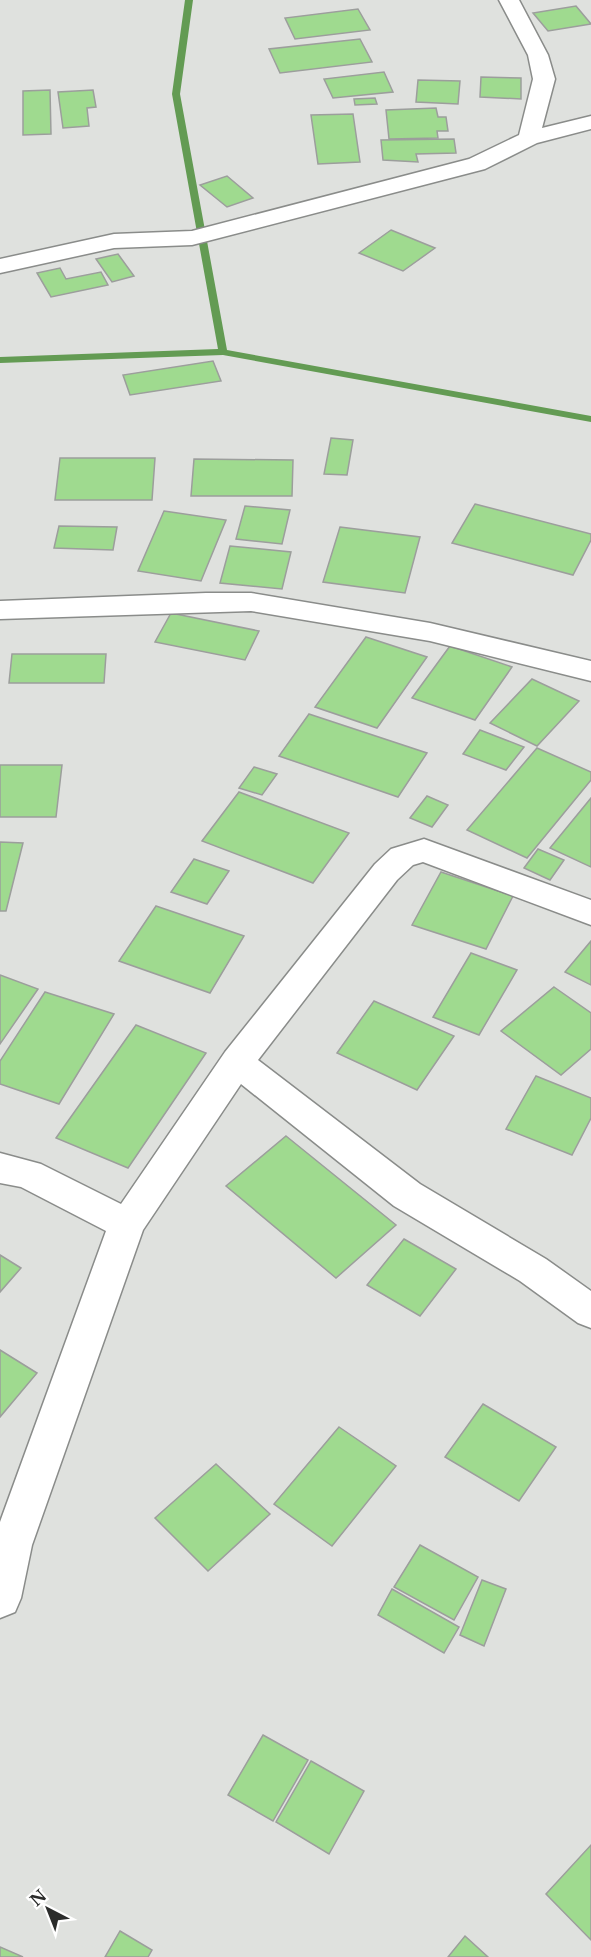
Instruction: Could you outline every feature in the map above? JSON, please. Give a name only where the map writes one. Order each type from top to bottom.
[{"type":"street","points":[[509,0],[538,55],[544,79],[529,138]]},
{"type":"street","points":[[0,266],[114,241],[192,238],[477,164],[529,138],[591,122]]},
{"type":"street","points":[[0,610],[251,602],[430,632],[591,671]]},
{"type":"street","points":[[0,1598],[12,1545],[127,1224],[237,1062],[386,872],[402,857],[424,850],[591,913]]},
{"type":"street","points":[[237,1062],[407,1195],[533,1270],[591,1312]]},
{"type":"street","points":[[0,1168],[28,1174],[127,1224]]},
{"type":"building","points":[[576,6],[591,24],[548,31],[533,13]]},
{"type":"building","points":[[358,9],[370,30],[295,39],[285,18]]},
{"type":"building","points":[[360,39],[372,62],[280,73],[269,49]]},
{"type":"building","points":[[384,72],[393,92],[333,98],[324,79]]},
{"type":"building","points":[[481,77],[521,78],[521,99],[480,97]]},
{"type":"building","points":[[418,80],[460,81],[458,104],[416,102]]},
{"type":"building","points":[[50,90],[51,134],[23,135],[23,91]]},
{"type":"building","points":[[93,90],[96,107],[87,108],[89,126],[63,128],[58,92]]},
{"type":"building","points":[[375,98],[377,104],[355,105],[354,99]]},
{"type":"building","points":[[436,108],[438,117],[446,117],[448,131],[437,131],[438,138],[389,139],[386,110]]},
{"type":"building","points":[[353,114],[360,162],[318,164],[311,115]]},
{"type":"building","points":[[454,139],[456,153],[416,154],[418,162],[383,160],[381,140]]},
{"type":"building","points":[[227,176],[253,198],[227,207],[200,185]]},
{"type":"building","points":[[391,230],[435,248],[403,271],[359,253]]},
{"type":"building","points":[[118,254],[134,276],[112,282],[96,259]]},
{"type":"building","points":[[60,268],[66,279],[101,272],[108,285],[51,297],[37,273]]},
{"type":"building","points":[[213,361],[221,381],[130,395],[123,375]]},
{"type":"building","points":[[331,438],[353,440],[347,475],[324,474]]},
{"type":"building","points":[[60,458],[155,458],[152,500],[55,500]]},
{"type":"building","points":[[194,459],[293,460],[292,496],[191,496]]},
{"type":"building","points":[[475,504],[591,534],[591,540],[573,575],[452,543]]},
{"type":"building","points":[[245,506],[290,510],[282,544],[236,539]]},
{"type":"building","points":[[164,511],[226,520],[201,581],[138,571]]},
{"type":"building","points":[[59,526],[117,527],[113,550],[54,548]]},
{"type":"building","points":[[340,527],[420,537],[405,593],[323,582]]},
{"type":"building","points":[[230,546],[291,552],[282,589],[220,583]]},
{"type":"building","points":[[171,613],[259,631],[245,660],[155,642]]},
{"type":"building","points":[[366,637],[427,657],[377,728],[315,707]]},
{"type":"building","points":[[450,646],[512,667],[475,720],[412,698]]},
{"type":"building","points":[[12,654],[106,654],[104,683],[9,683]]},
{"type":"building","points":[[532,679],[579,701],[537,746],[490,723]]},
{"type":"building","points":[[309,714],[427,753],[398,797],[279,756]]},
{"type":"building","points":[[480,730],[524,747],[506,770],[463,754]]},
{"type":"building","points":[[537,748],[591,772],[591,780],[527,858],[467,830]]},
{"type":"building","points":[[0,765],[62,765],[56,817],[0,817]]},
{"type":"building","points":[[254,767],[277,774],[262,795],[239,788]]},
{"type":"building","points":[[239,792],[349,833],[313,883],[202,841]]},
{"type":"building","points":[[427,796],[448,805],[432,827],[410,818]]},
{"type":"building","points":[[591,798],[591,867],[550,848]]},
{"type":"building","points":[[0,842],[23,843],[6,911],[0,911]]},
{"type":"building","points":[[538,849],[564,860],[550,880],[524,868]]},
{"type":"building","points":[[194,859],[229,871],[207,904],[171,892]]},
{"type":"building","points":[[441,872],[513,896],[486,949],[412,925]]},
{"type":"building","points":[[156,906],[244,936],[210,993],[119,961]]},
{"type":"building","points":[[591,941],[591,985],[565,972]]},
{"type":"building","points":[[471,953],[517,970],[479,1035],[433,1017]]},
{"type":"building","points":[[0,975],[38,989],[0,1044]]},
{"type":"building","points":[[554,987],[591,1013],[591,1049],[561,1075],[501,1031]]},
{"type":"building","points":[[45,992],[114,1014],[59,1104],[0,1084],[0,1061]]},
{"type":"building","points":[[374,1001],[454,1036],[417,1090],[337,1053]]},
{"type":"building","points":[[136,1025],[206,1053],[128,1168],[56,1138]]},
{"type":"building","points":[[536,1076],[591,1098],[591,1118],[572,1155],[506,1129]]},
{"type":"building","points":[[286,1136],[396,1225],[336,1278],[226,1186]]},
{"type":"building","points":[[404,1239],[456,1269],[420,1316],[367,1285]]},
{"type":"building","points":[[0,1255],[21,1268],[0,1292]]},
{"type":"building","points":[[0,1350],[37,1373],[0,1417]]},
{"type":"building","points":[[483,1404],[556,1447],[519,1501],[445,1457]]},
{"type":"building","points":[[339,1427],[396,1466],[332,1546],[274,1504]]},
{"type":"building","points":[[216,1464],[270,1514],[208,1571],[155,1518]]},
{"type":"building","points":[[420,1545],[478,1577],[454,1620],[394,1587]]},
{"type":"building","points":[[482,1580],[506,1589],[484,1646],[460,1635]]},
{"type":"building","points":[[392,1589],[459,1627],[444,1653],[378,1615]]},
{"type":"building","points":[[263,1735],[308,1760],[273,1821],[228,1795]]},
{"type":"building","points":[[311,1761],[364,1791],[329,1854],[276,1822]]},
{"type":"building","points":[[591,1845],[591,1940],[546,1894]]},
{"type":"building","points":[[120,1931],[152,1950],[148,1957],[105,1957]]},
{"type":"building","points":[[465,1936],[488,1957],[448,1957]]},
{"type":"building","points":[[0,1947],[23,1957],[0,1957]]},
{"type":"waterway","points":[[189,0],[176,94],[223,352]]},
{"type":"waterway","points":[[0,360],[223,352]]},
{"type":"waterway","points":[[223,352],[591,419]]}]
